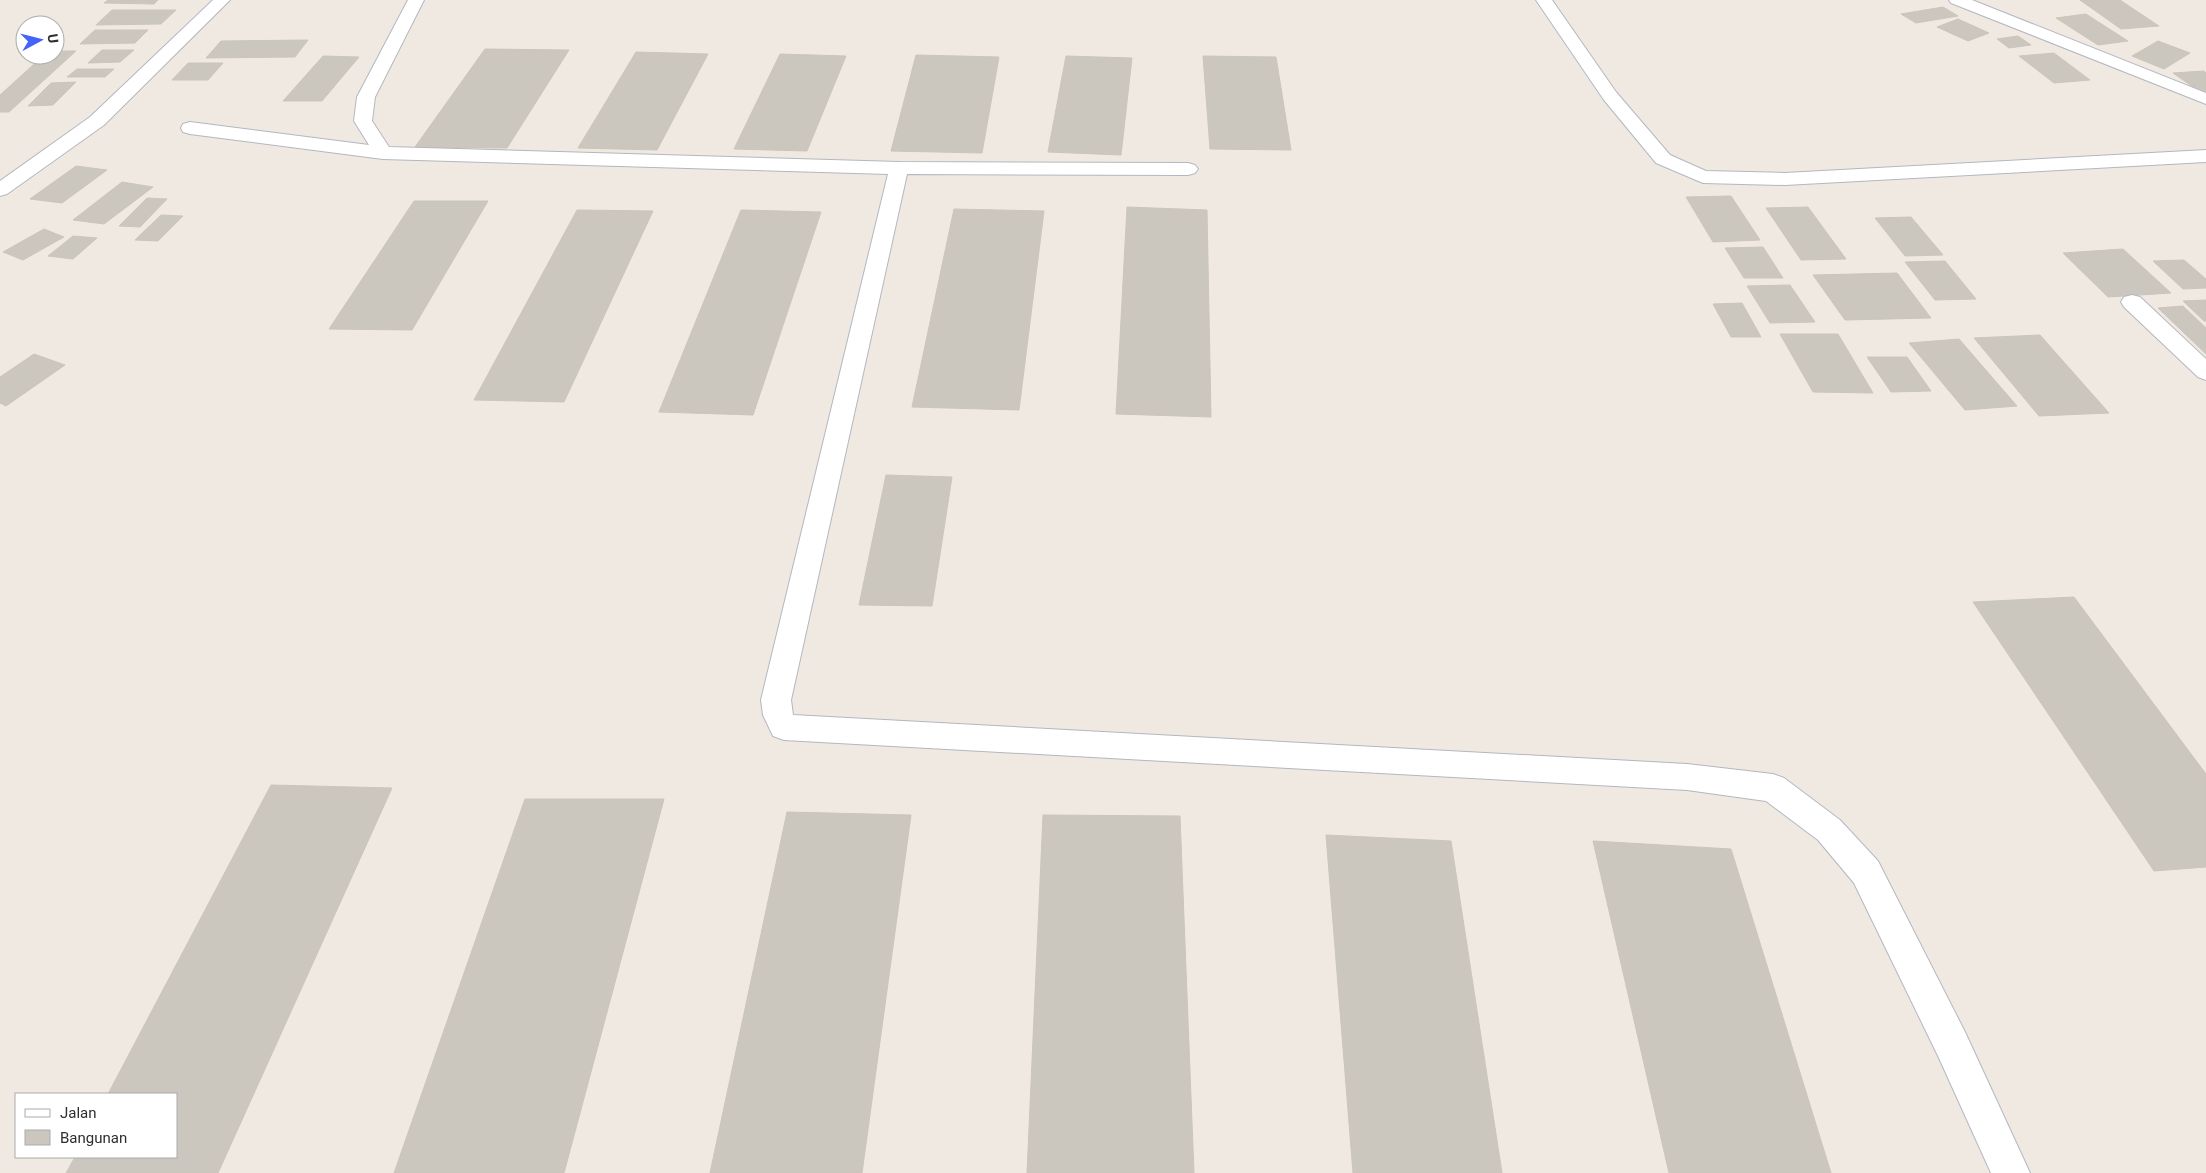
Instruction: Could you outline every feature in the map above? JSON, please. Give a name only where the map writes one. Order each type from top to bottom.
[{"type":"street","points":[[0,190],[97,121],[222,0]]},
{"type":"street","points":[[383,152],[363,121],[366,97],[416,0]]},
{"type":"street","points":[[1544,0],[1610,96],[1663,159],[1702,176],[1785,179],[2206,156]]},
{"type":"street","points":[[1957,0],[2206,99]]},
{"type":"street","points":[[190,128],[383,152],[899,168],[1188,169]]},
{"type":"street","points":[[899,168],[776,700],[778,715],[784,727],[1678,776],[1773,788],[1829,830],[1866,872],[1952,1045],[2011,1173]]},
{"type":"street","points":[[2132,302],[2206,372]]},
{"type":"building","points":[[108,0],[158,0],[154,4],[104,3]]},
{"type":"building","points":[[2080,0],[2120,0],[2159,26],[2121,29]]},
{"type":"building","points":[[1943,7],[1958,16],[1916,23],[1901,14]]},
{"type":"building","points":[[112,10],[176,10],[161,24],[96,25]]},
{"type":"building","points":[[2086,14],[2128,41],[2098,45],[2056,18]]},
{"type":"building","points":[[1958,19],[1989,33],[1968,41],[1937,27]]},
{"type":"building","points":[[95,30],[148,30],[135,43],[80,44]]},
{"type":"building","points":[[2018,36],[2031,45],[2009,48],[1997,39]]},
{"type":"building","points":[[308,40],[295,57],[206,58],[221,41]]},
{"type":"building","points":[[2158,41],[2190,53],[2164,69],[2132,56]]},
{"type":"building","points":[[485,49],[569,50],[507,148],[415,147]]},
{"type":"building","points":[[102,50],[134,50],[120,62],[88,63]]},
{"type":"building","points":[[65,51],[76,51],[65,61]]},
{"type":"building","points":[[636,52],[708,54],[657,150],[578,148]]},
{"type":"building","points":[[2054,53],[2090,80],[2054,83],[2019,56]]},
{"type":"building","points":[[780,54],[846,56],[807,151],[734,149]]},
{"type":"building","points":[[916,55],[999,57],[982,153],[891,151]]},
{"type":"building","points":[[323,56],[359,57],[322,101],[283,101]]},
{"type":"building","points":[[1066,56],[1132,58],[1121,155],[1048,152]]},
{"type":"building","points":[[1203,56],[1276,57],[1291,150],[1210,149]]},
{"type":"building","points":[[188,63],[223,63],[208,80],[172,80]]},
{"type":"building","points":[[33,65],[61,65],[9,112],[0,112],[0,95]]},
{"type":"building","points":[[77,69],[114,69],[105,77],[67,77]]},
{"type":"building","points":[[2204,71],[2206,73],[2206,96],[2173,73]]},
{"type":"building","points":[[76,82],[53,105],[28,106],[51,83]]},
{"type":"building","points":[[76,166],[107,170],[62,203],[30,199]]},
{"type":"building","points":[[122,182],[153,187],[104,224],[73,220]]},
{"type":"building","points":[[1731,196],[1760,240],[1713,242],[1686,197]]},
{"type":"building","points":[[147,198],[167,199],[140,227],[119,226]]},
{"type":"building","points":[[414,201],[488,201],[412,330],[329,329]]},
{"type":"building","points":[[1127,207],[1207,210],[1211,417],[1116,414]]},
{"type":"building","points":[[1808,207],[1846,259],[1801,260],[1766,208]]},
{"type":"building","points":[[954,209],[1044,211],[1019,410],[912,407]]},
{"type":"building","points":[[577,210],[653,211],[564,402],[474,400]]},
{"type":"building","points":[[741,210],[821,212],[753,415],[659,412]]},
{"type":"building","points":[[161,215],[183,216],[158,241],[135,240]]},
{"type":"building","points":[[1911,217],[1943,255],[1905,256],[1875,218]]},
{"type":"building","points":[[44,229],[64,237],[23,260],[3,252]]},
{"type":"building","points":[[73,236],[97,238],[73,259],[48,256]]},
{"type":"building","points":[[1763,247],[1783,278],[1744,278],[1725,248]]},
{"type":"building","points":[[2123,249],[2171,293],[2108,297],[2063,253]]},
{"type":"building","points":[[2184,260],[2206,279],[2206,288],[2183,289],[2153,261]]},
{"type":"building","points":[[1945,261],[1976,299],[1935,300],[1905,262]]},
{"type":"building","points":[[1897,273],[1931,318],[1845,320],[1813,275]]},
{"type":"building","points":[[1790,285],[1815,322],[1770,323],[1747,286]]},
{"type":"building","points":[[2206,300],[2206,321],[2183,301]]},
{"type":"building","points":[[1742,303],[1761,337],[1731,337],[1713,304]]},
{"type":"building","points":[[2183,306],[2206,328],[2206,354],[2158,308]]},
{"type":"building","points":[[1780,334],[1838,334],[1873,393],[1813,392]]},
{"type":"building","points":[[2040,335],[2109,413],[2039,416],[1974,338]]},
{"type":"building","points":[[1959,339],[2017,406],[1965,410],[1909,343]]},
{"type":"building","points":[[34,354],[65,365],[6,406],[0,403],[0,377]]},
{"type":"building","points":[[1867,357],[1907,357],[1931,391],[1891,392]]},
{"type":"building","points":[[886,475],[952,477],[932,606],[859,605]]},
{"type":"building","points":[[2074,597],[2206,774],[2206,867],[2154,871],[1973,602]]},
{"type":"building","points":[[271,785],[392,788],[218,1173],[66,1173],[74,1158],[178,1158],[178,1093],[109,1093]]},
{"type":"building","points":[[525,799],[664,799],[564,1173],[394,1173]]},
{"type":"building","points":[[787,812],[911,815],[862,1173],[710,1173]]},
{"type":"building","points":[[1043,815],[1180,816],[1194,1173],[1027,1173]]},
{"type":"building","points":[[1326,835],[1451,841],[1502,1173],[1353,1173]]},
{"type":"building","points":[[1593,841],[1731,849],[1831,1173],[1669,1173]]}]
